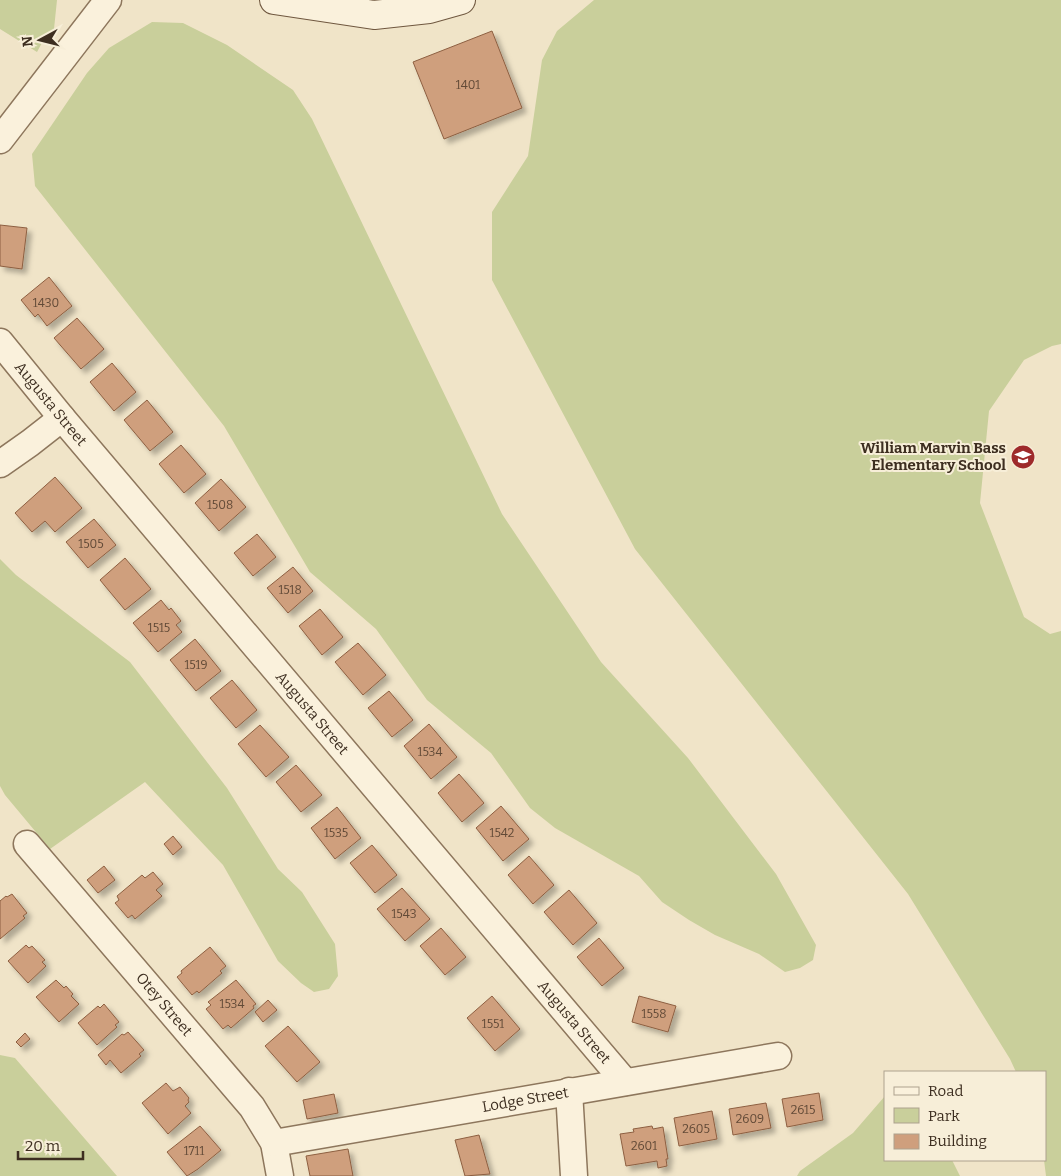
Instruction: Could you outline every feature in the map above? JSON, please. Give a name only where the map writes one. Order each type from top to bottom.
[{"type":"main road","points":[[274,0],[374,15],[428,9],[461,0]]},
{"type":"street","points":[[0,140],[108,0]]},
{"type":"street","name":"Augusta Street","points":[[0,342],[62,418],[625,1082]]},
{"type":"street","points":[[0,464],[62,418]]},
{"type":"street","name":"Otey Street","points":[[27,844],[252,1106],[274,1143],[280,1176]]},
{"type":"street","name":"Lodge Street","points":[[274,1143],[778,1056]]},
{"type":"street","points":[[569,1091],[574,1176]]},
{"type":"green space","points":[[0,0],[57,0],[54,29],[44,39],[37,52],[0,29]]},
{"type":"green space","points":[[594,0],[1061,0],[1061,344],[1052,346],[1024,360],[989,411],[980,503],[1024,617],[1050,634],[1061,631],[1061,1176],[1046,1176],[1044,1161],[1046,1161],[1046,1071],[1016,1071],[908,894],[635,549],[492,280],[492,212],[528,156],[542,60],[557,31]]},
{"type":"green space","points":[[152,22],[183,23],[227,45],[293,90],[312,119],[502,514],[601,662],[688,758],[776,874],[816,945],[813,960],[800,968],[785,972],[759,954],[715,935],[662,902],[639,876],[555,828],[530,808],[491,753],[427,700],[376,629],[310,572],[224,426],[35,186],[32,154],[87,73],[109,48]]},
{"type":"green space","points":[[0,559],[16,575],[130,662],[227,788],[278,869],[302,892],[335,944],[338,976],[329,989],[314,992],[301,983],[278,961],[223,865],[145,782],[50,849],[5,795],[0,786]]},
{"type":"green space","points":[[0,1055],[15,1058],[117,1176],[0,1176]]},
{"type":"green space","points":[[884,1097],[884,1161],[952,1161],[960,1176],[797,1176],[800,1171],[853,1133]]},
{"type":"building","points":[[492,31],[522,108],[444,139],[413,62]]},
{"type":"building","points":[[0,225],[27,228],[22,269],[0,266]]},
{"type":"building","points":[[49,277],[72,306],[47,326],[38,314],[35,317],[21,300]]},
{"type":"building","points":[[77,318],[104,349],[81,369],[54,338]]},
{"type":"building","points":[[112,363],[136,392],[114,411],[90,382]]},
{"type":"building","points":[[147,400],[173,432],[150,451],[124,420]]},
{"type":"building","points":[[181,445],[206,474],[184,493],[159,464]]},
{"type":"building","points":[[55,477],[82,508],[55,532],[45,521],[32,532],[15,513]]},
{"type":"building","points":[[221,479],[246,507],[219,531],[195,503]]},
{"type":"building","points":[[94,519],[116,545],[88,568],[66,542]]},
{"type":"building","points":[[257,534],[276,557],[253,576],[234,553]]},
{"type":"building","points":[[125,558],[151,589],[125,610],[100,580]]},
{"type":"building","points":[[293,567],[313,591],[288,613],[267,588]]},
{"type":"building","points":[[161,600],[169,610],[171,608],[181,621],[176,625],[182,632],[158,652],[133,623]]},
{"type":"building","points":[[320,609],[343,637],[322,655],[299,626]]},
{"type":"building","points":[[195,639],[221,671],[196,691],[170,660]]},
{"type":"building","points":[[358,643],[386,675],[363,695],[335,662]]},
{"type":"building","points":[[232,680],[257,710],[236,728],[210,698]]},
{"type":"building","points":[[389,691],[413,720],[392,737],[368,708]]},
{"type":"building","points":[[429,724],[457,757],[431,779],[404,746]]},
{"type":"building","points":[[260,725],[289,757],[266,777],[238,744]]},
{"type":"building","points":[[296,765],[322,795],[301,812],[276,782]]},
{"type":"building","points":[[459,774],[484,803],[462,822],[438,793]]},
{"type":"building","points":[[501,806],[529,839],[503,861],[476,828]]},
{"type":"building","points":[[337,807],[361,838],[335,859],[311,828]]},
{"type":"building","points":[[173,836],[182,847],[173,855],[164,844]]},
{"type":"building","points":[[372,845],[397,875],[375,893],[350,863]]},
{"type":"building","points":[[529,856],[554,885],[533,904],[508,875]]},
{"type":"building","points":[[104,866],[115,880],[98,893],[87,880]]},
{"type":"building","points":[[153,872],[163,884],[156,890],[162,896],[135,919],[132,915],[128,918],[115,903],[119,900],[117,896],[142,875],[145,878]]},
{"type":"building","points":[[402,888],[430,919],[405,941],[377,909]]},
{"type":"building","points":[[569,890],[597,923],[573,945],[544,912]]},
{"type":"building","points":[[12,894],[27,913],[23,916],[25,918],[0,939],[0,901]]},
{"type":"building","points":[[441,928],[466,957],[445,975],[420,946]]},
{"type":"building","points":[[599,938],[624,968],[602,986],[577,957]]},
{"type":"building","points":[[26,945],[29,948],[32,946],[45,960],[42,962],[46,966],[28,983],[8,961]]},
{"type":"building","points":[[210,947],[226,966],[220,971],[222,973],[199,993],[197,991],[192,995],[177,977],[182,973],[181,971]]},
{"type":"building","points":[[56,980],[64,988],[66,986],[73,994],[71,996],[79,1004],[59,1022],[36,997]]},
{"type":"building","points":[[236,980],[256,1004],[253,1006],[254,1008],[231,1028],[228,1025],[223,1029],[206,1009],[211,1005],[208,1002]]},
{"type":"building","points":[[492,996],[520,1029],[495,1051],[467,1018]]},
{"type":"building","points":[[639,996],[676,1006],[668,1032],[632,1022]]},
{"type":"building","points":[[268,1000],[277,1010],[263,1022],[255,1012]]},
{"type":"building","points":[[104,1004],[119,1022],[115,1025],[117,1027],[97,1045],[78,1023],[98,1006],[100,1008]]},
{"type":"building","points":[[288,1026],[320,1062],[297,1082],[265,1046]]},
{"type":"building","points":[[128,1032],[144,1050],[139,1054],[141,1056],[121,1073],[110,1060],[106,1065],[98,1055],[122,1034],[124,1035]]},
{"type":"building","points":[[25,1033],[30,1039],[21,1047],[16,1042]]},
{"type":"building","points":[[166,1083],[173,1091],[180,1087],[189,1098],[189,1102],[185,1106],[191,1113],[168,1134],[142,1103]]},
{"type":"building","points":[[819,1093],[823,1120],[787,1127],[782,1099]]},
{"type":"building","points":[[334,1094],[338,1113],[307,1119],[303,1100]]},
{"type":"building","points":[[766,1103],[771,1128],[733,1135],[729,1109]]},
{"type":"building","points":[[712,1111],[717,1139],[679,1146],[674,1118]]},
{"type":"building","points":[[200,1126],[221,1150],[187,1176],[167,1152]]},
{"type":"building","points":[[652,1126],[653,1129],[663,1127],[668,1159],[666,1159],[667,1166],[658,1168],[657,1161],[626,1166],[620,1134],[634,1132],[633,1129]]},
{"type":"building","points":[[479,1135],[490,1174],[465,1176],[455,1140]]},
{"type":"building","points":[[348,1149],[353,1176],[310,1176],[306,1156]]},
{"type":"place","name":"William Marvin Bass Elementary School","points":[[1023,457]]}]
